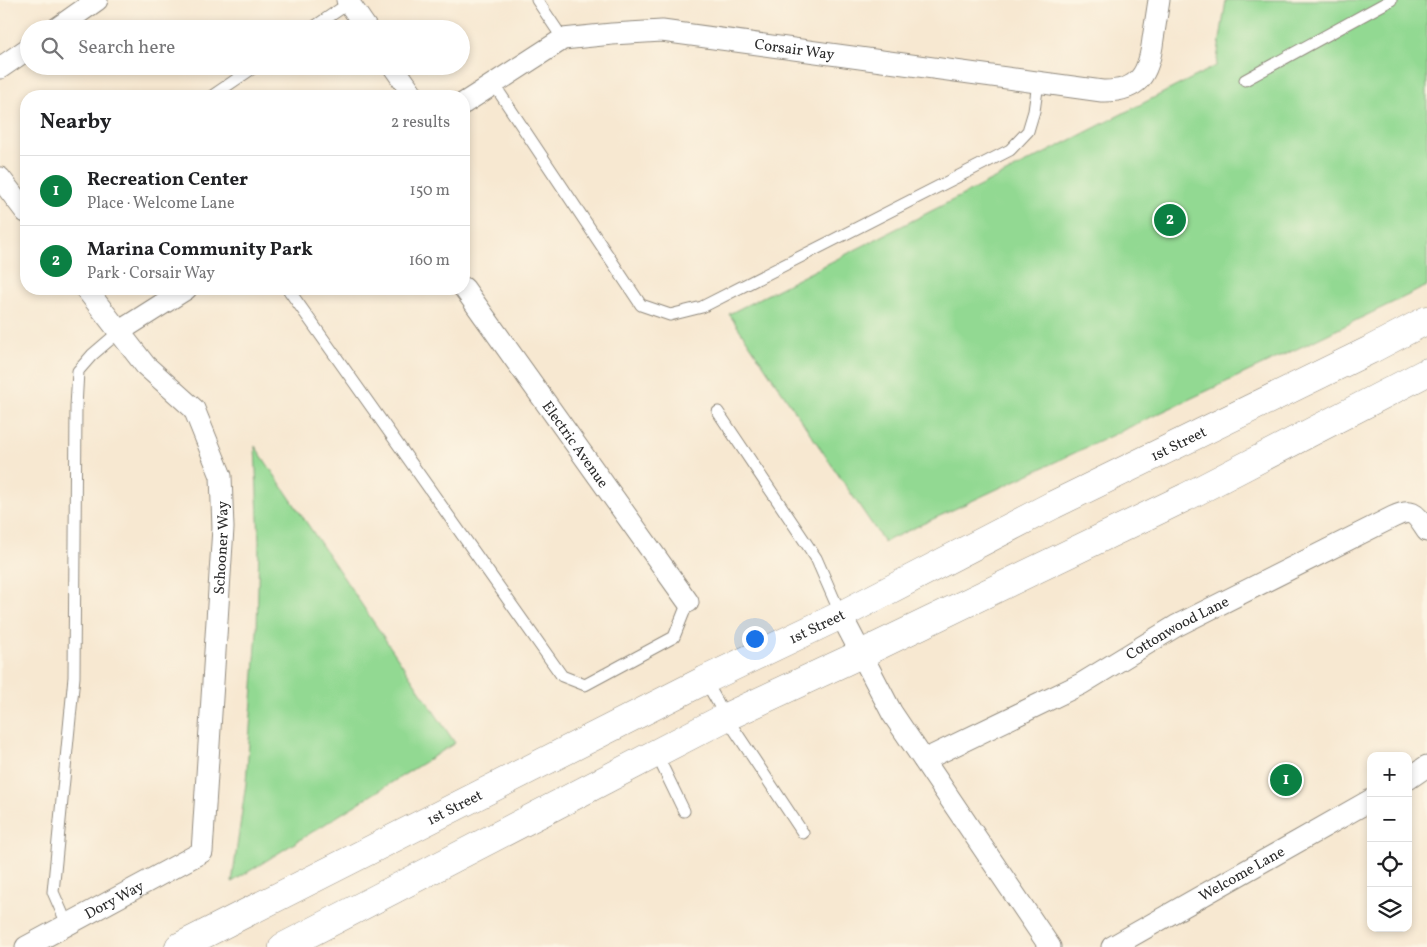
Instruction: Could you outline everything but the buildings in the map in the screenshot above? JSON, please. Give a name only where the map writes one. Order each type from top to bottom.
[{"type":"main road","name":"1st Street","points":[[179,947],[705,680],[841,615],[1053,505],[1370,350],[1427,320]]},
{"type":"main road","points":[[283,947],[726,717],[1186,497],[1427,372]]},
{"type":"street","points":[[69,20],[97,0]]},
{"type":"street","name":"Corsair Way","points":[[470,99],[563,39],[612,34],[662,32],[1116,92],[1129,87],[1140,79],[1148,67],[1159,0]]},
{"type":"street","points":[[348,1],[361,20]]},
{"type":"street","points":[[0,68],[20,54]]},
{"type":"street","points":[[399,75],[410,90]]},
{"type":"street","points":[[0,178],[20,204]]},
{"type":"street","name":"Schooner Way","points":[[91,295],[145,365],[194,408],[221,476],[223,528],[202,852]]},
{"type":"street","points":[[120,331],[177,295]]},
{"type":"street","name":"Electric Avenue","points":[[469,295],[688,602]]},
{"type":"street","name":"Cottonwood Lane","points":[[924,760],[1081,684],[1176,626],[1397,514],[1408,512],[1417,515],[1427,531]]},
{"type":"street","points":[[841,615],[892,713],[1050,947]]},
{"type":"street","points":[[1412,775],[1427,766]]},
{"type":"street","name":"Welcome Lane","points":[[1112,947],[1367,802]]},
{"type":"street","name":"Dory Way","points":[[26,947],[202,852]]},
{"type":"lane","points":[[536,0],[563,39]]},
{"type":"lane","points":[[1245,80],[1391,0]]},
{"type":"lane","points":[[323,20],[348,1]]},
{"type":"lane","points":[[221,90],[243,75]]},
{"type":"lane","points":[[493,83],[641,305],[670,315],[702,307],[1010,150],[1028,131],[1034,111],[1038,83]]},
{"type":"lane","points":[[292,295],[562,676],[585,685],[674,637],[688,602]]},
{"type":"lane","points":[[67,924],[53,892],[74,677],[76,407],[78,371],[92,355],[120,331]]},
{"type":"lane","points":[[718,412],[816,558],[841,615]]},
{"type":"lane","points":[[705,680],[726,717],[803,833]]},
{"type":"lane","points":[[656,754],[684,811]]},
{"type":"green space","points":[[1226,0],[1427,0],[1427,286],[884,542],[729,314],[1216,66]]},
{"type":"green space","points":[[255,446],[455,743],[232,882],[246,783],[257,631],[259,542]]},
{"type":"place","name":"Marina Community Park","points":[[1170,220]]},
{"type":"place","name":"Recreation Center","points":[[1286,780]]}]
